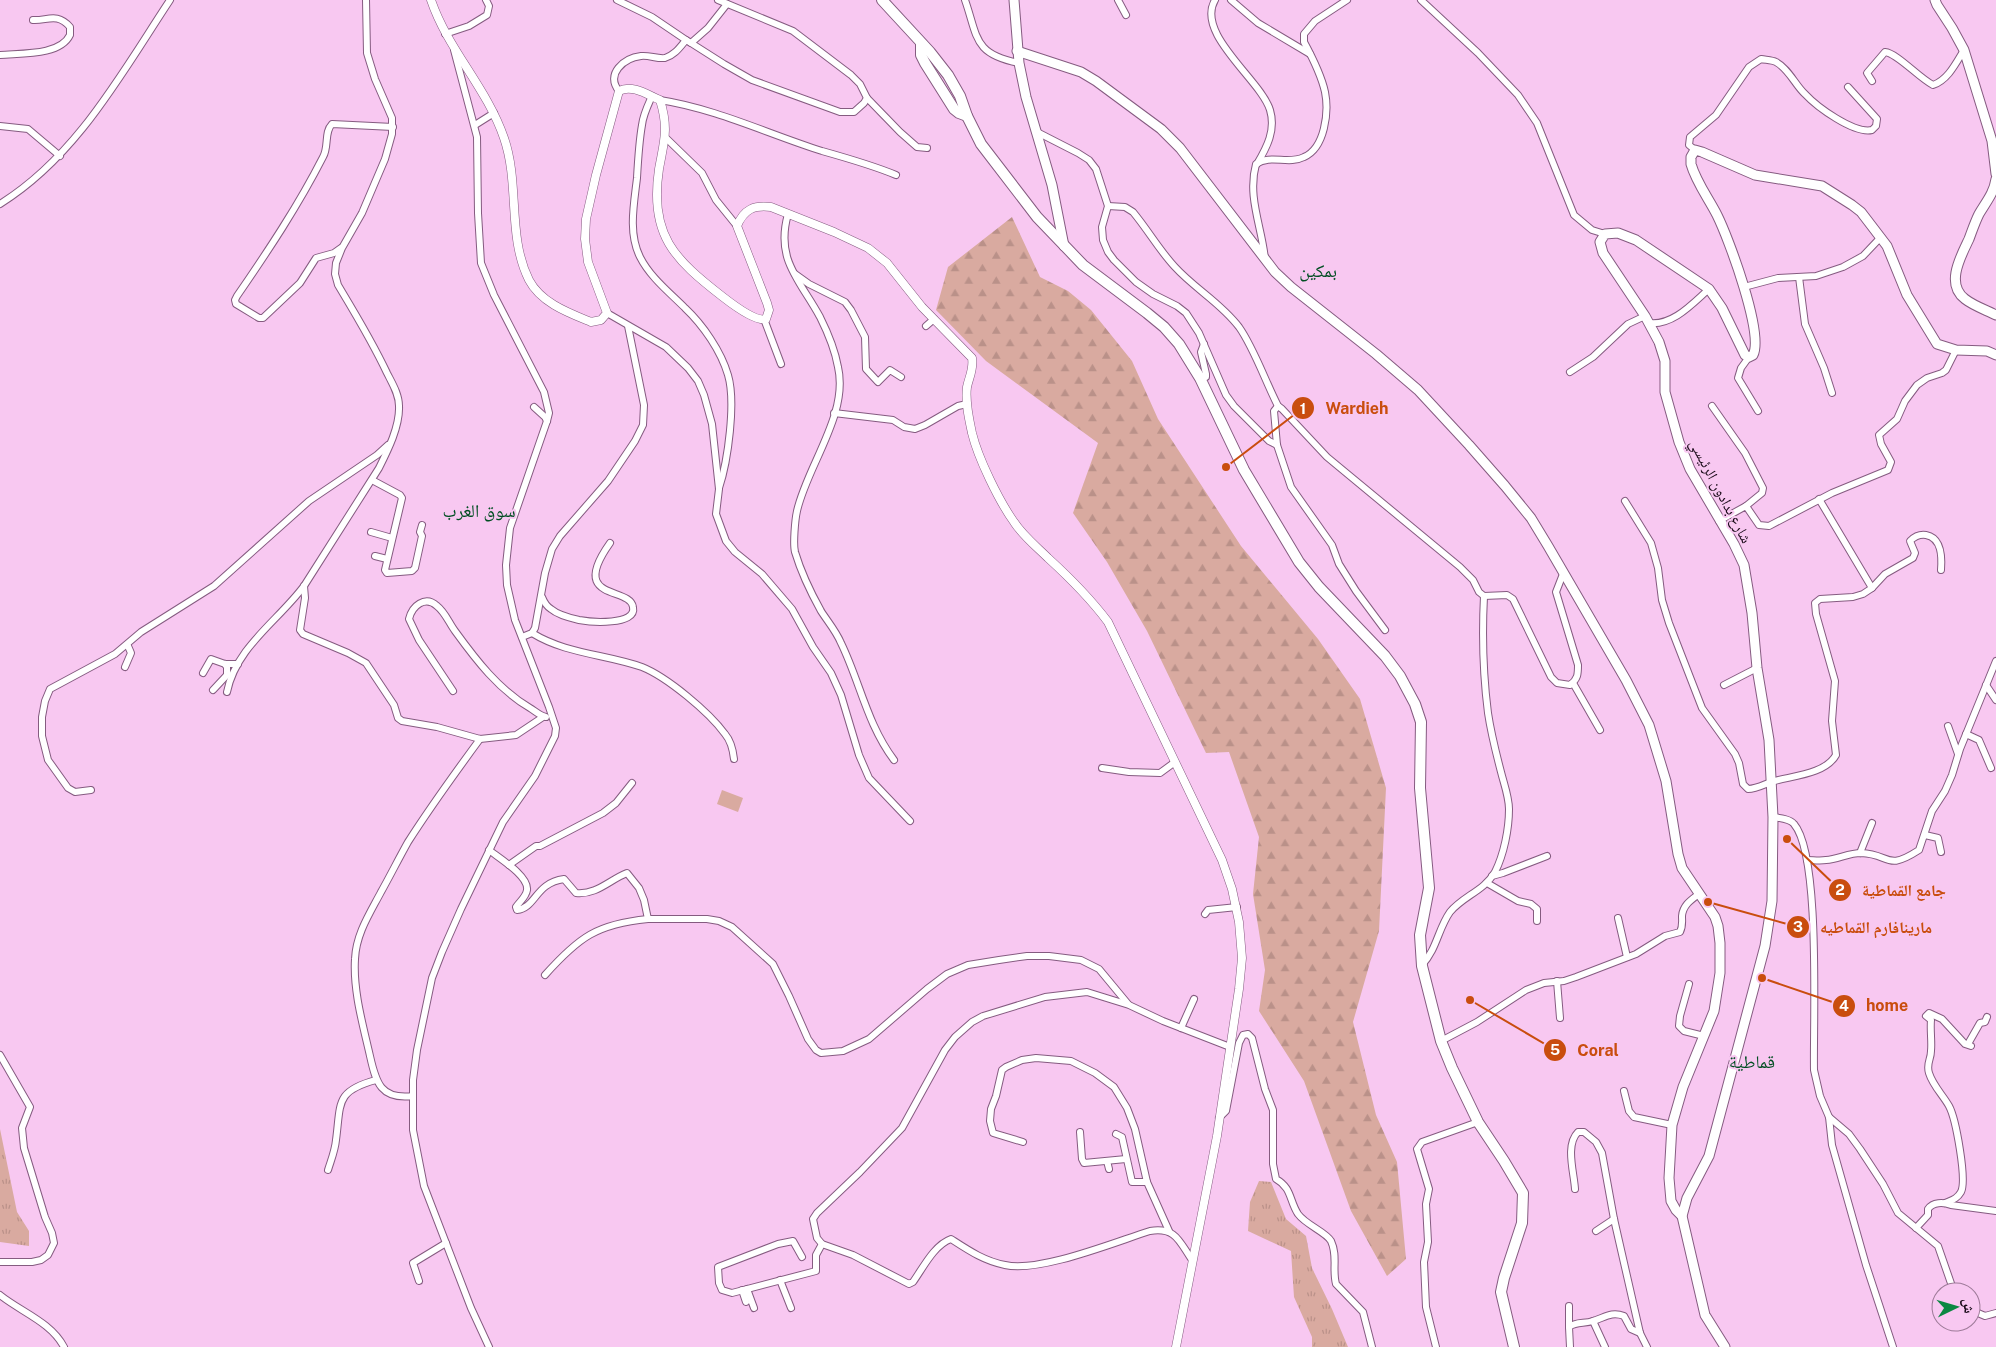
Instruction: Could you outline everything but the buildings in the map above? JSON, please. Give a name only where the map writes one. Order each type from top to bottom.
[{"type":"main road","points":[[882,0],[950,78],[981,144],[1004,176],[1064,246],[1098,278],[1164,327],[1179,344],[1200,378],[1244,470],[1299,562],[1325,593],[1385,656],[1400,676],[1415,704],[1420,722],[1420,788],[1429,876],[1429,895],[1420,935],[1422,966],[1441,1041],[1478,1122],[1519,1185],[1524,1200],[1522,1223],[1501,1292],[1514,1347]]},
{"type":"main road","points":[[1014,0],[1018,63],[1035,131],[1052,185],[1064,246]]},
{"type":"main road","points":[[1935,0],[1964,50],[1992,141],[1996,174]]},
{"type":"main road","points":[[921,44],[921,55],[954,109],[967,116]]},
{"type":"main road","points":[[1017,51],[1064,66],[1089,77],[1161,129],[1180,148],[1265,260],[1291,287],[1388,363],[1443,416],[1485,462],[1531,518],[1626,680],[1649,725],[1666,781],[1682,868],[1715,916],[1718,926],[1720,973],[1717,999],[1683,1088],[1672,1125],[1669,1178],[1671,1201],[1682,1216],[1705,1315],[1725,1347]]},
{"type":"main road","points":[[939,84],[950,78]]},
{"type":"main road","points":[[1605,234],[1618,233],[1636,240],[1709,290],[1722,308],[1745,355],[1749,357],[1754,352],[1755,341],[1744,287],[1718,218],[1692,168],[1691,157],[1694,150],[1713,156],[1755,175],[1813,184],[1831,190],[1861,212],[1881,237],[1887,246],[1906,295],[1937,344],[1956,350],[1987,351],[1996,355]]},
{"type":"main road","points":[[1996,179],[1992,194],[1978,215],[1956,271],[1958,292],[1965,299],[1996,315]]},
{"type":"main road","name":"شارع بدادون الرئيسي","points":[[1605,234],[1600,242],[1601,248],[1660,342],[1665,361],[1665,392],[1679,442],[1690,469],[1734,544],[1744,566],[1752,613],[1757,668],[1769,740],[1773,817],[1771,911],[1765,946],[1709,1156],[1688,1198],[1682,1216]]},
{"type":"street","points":[[0,204],[33,179],[71,144],[102,103],[170,0]]},
{"type":"street","points":[[227,692],[238,664],[246,650],[294,600],[372,480],[385,456],[399,413],[398,398],[372,339],[335,279],[336,263],[342,248],[353,231],[392,141],[392,118],[375,79],[367,53],[366,0]]},
{"type":"street","points":[[431,0],[445,34],[494,113],[504,138],[509,156],[516,236],[529,280],[550,303],[580,318],[591,322],[601,320],[607,313]]},
{"type":"street","points":[[445,34],[469,26],[488,16],[489,6],[486,0]]},
{"type":"street","points":[[616,0],[652,17],[752,80],[840,112],[854,112],[867,98]]},
{"type":"street","points":[[965,0],[974,34],[980,43],[990,54],[1003,60],[1018,63]]},
{"type":"street","points":[[1118,0],[1126,15]]},
{"type":"street","points":[[1215,0],[1212,13],[1213,23],[1218,35],[1265,99],[1270,109],[1272,126],[1270,140],[1256,164],[1254,172],[1254,207],[1262,235],[1265,260]]},
{"type":"street","points":[[1232,0],[1258,23],[1311,55]]},
{"type":"street","points":[[1256,164],[1266,160],[1289,161],[1304,158],[1320,142],[1325,117],[1325,93],[1311,55],[1304,42],[1304,34],[1316,21],[1347,0]]},
{"type":"street","points":[[1421,0],[1478,53],[1518,96],[1537,123],[1552,156],[1574,215],[1592,230],[1605,234]]},
{"type":"street","points":[[719,489],[712,424],[698,381],[688,368],[666,347],[607,313],[588,262],[585,239],[586,219],[619,91],[614,79],[615,72],[618,68],[642,56],[665,58],[672,55],[688,41],[708,28],[722,1],[793,32],[851,75],[860,84],[867,98],[900,132],[918,147],[927,148]]},
{"type":"street","points":[[0,55],[43,52],[62,44],[70,35],[70,26],[61,20],[45,18],[33,20]]},
{"type":"street","points":[[453,49],[475,125],[479,155],[478,213],[481,263],[494,295],[544,392],[548,421],[510,528],[506,565],[507,584],[516,620],[556,728],[555,736],[535,776],[503,822],[461,909],[432,978],[415,1057],[414,1130],[420,1172],[471,1308],[488,1347]]},
{"type":"street","points":[[1872,81],[1866,73],[1885,52],[1892,54],[1933,85],[1946,77],[1964,50]]},
{"type":"street","points":[[1694,150],[1689,145],[1690,137],[1716,115],[1749,67],[1761,59],[1777,62],[1789,73],[1804,94],[1846,124],[1860,130],[1872,130],[1876,126],[1877,119],[1848,87]]},
{"type":"street","points":[[619,91],[624,88],[631,89],[660,100],[704,109],[896,175]]},
{"type":"street","points":[[652,96],[642,123],[639,145],[633,215],[635,242],[640,257],[652,275],[686,308],[707,334],[728,375],[730,421],[726,460],[719,489],[716,514],[726,540],[735,552],[762,574],[792,609],[813,647],[831,673],[841,695],[859,755],[869,778],[910,821]]},
{"type":"street","points":[[660,100],[666,123],[656,194],[662,228],[670,249],[684,264],[725,299],[752,316],[764,319]]},
{"type":"street","points":[[475,125],[494,113]]},
{"type":"street","points":[[342,248],[334,253],[316,258],[300,283],[263,318],[259,318],[236,304],[237,296],[286,222],[325,154],[328,128],[332,124],[393,127]]},
{"type":"street","points":[[0,126],[28,129],[60,156]]},
{"type":"street","points":[[1035,131],[1089,160],[1096,168],[1108,206],[1102,227],[1103,240],[1114,260],[1136,282],[1186,313],[1204,344],[1231,402],[1269,441],[1277,445]]},
{"type":"street","points":[[665,138],[702,173],[716,200],[738,226],[769,310],[766,319],[764,319]]},
{"type":"street","points":[[738,226],[745,212],[760,206],[771,207],[834,232],[868,248],[887,264],[934,319],[972,358],[973,369],[967,388],[967,404],[977,450],[986,472],[1014,522],[1028,539],[1092,601],[1108,622],[1222,860],[1237,907],[1242,968],[1208,1186],[1176,1347]]},
{"type":"street","points":[[1108,206],[1125,207],[1133,212],[1174,266],[1197,288],[1221,306],[1234,320],[1248,342],[1278,406],[1327,457],[1460,567],[1473,580],[1479,592],[1484,596],[1507,595],[1513,599],[1551,677],[1562,685],[1573,683]]},
{"type":"street","points":[[788,214],[784,228],[784,241],[794,273],[825,328],[839,368],[838,400],[796,512],[793,544],[806,580],[821,611],[842,644],[877,736],[894,760]]},
{"type":"street","points":[[1744,287],[1778,278],[1816,276],[1843,268],[1863,256],[1881,237]]},
{"type":"street","points":[[794,273],[809,284],[845,302],[865,337],[866,369],[878,382],[890,370],[901,377]]},
{"type":"street","points":[[1799,277],[1805,324],[1832,392]]},
{"type":"street","points":[[1570,372],[1593,357],[1628,324],[1647,320],[1659,323],[1674,317],[1709,290]]},
{"type":"street","points":[[764,319],[781,364]]},
{"type":"street","points":[[926,326],[934,319]]},
{"type":"street","points":[[532,633],[542,597],[544,573],[556,542],[608,480],[635,441],[643,425],[644,404],[628,326]]},
{"type":"street","points":[[1200,378],[1204,378],[1206,374],[1201,352],[1204,344]]},
{"type":"street","points":[[1746,506],[1759,525],[1769,526],[1819,499],[1888,470],[1891,462],[1881,444],[1879,435],[1897,420],[1905,401],[1918,385],[1927,378],[1942,374],[1946,370],[1956,350]]},
{"type":"street","points":[[1749,357],[1741,368],[1738,378],[1758,411]]},
{"type":"street","points":[[834,413],[892,420],[914,429],[932,422],[958,406],[967,404]]},
{"type":"street","points":[[1278,406],[1274,412],[1277,445],[1284,470],[1294,493],[1332,545],[1340,567],[1385,630]]},
{"type":"street","points":[[1712,406],[1745,453],[1763,488],[1762,493],[1746,506],[1719,521]]},
{"type":"street","points":[[534,407],[548,421]]},
{"type":"street","points":[[92,790],[75,792],[68,788],[48,760],[42,736],[42,717],[45,701],[50,689],[115,654],[141,632],[214,586],[309,501],[378,456],[390,441]]},
{"type":"street","points":[[372,480],[400,495],[402,498],[384,570],[387,573],[412,571],[415,568],[422,536],[420,532],[422,525]]},
{"type":"street","points":[[1819,499],[1872,588]]},
{"type":"street","points":[[1625,500],[1651,543],[1658,568],[1662,600],[1669,624],[1702,708],[1735,754],[1739,763],[1743,784],[1745,787],[1752,789],[1772,781],[1805,774],[1823,766],[1834,758],[1836,752],[1832,721],[1835,681],[1816,614],[1815,603],[1820,599],[1863,594],[1872,588],[1885,574],[1913,558],[1915,553],[1910,541],[1921,535],[1928,535],[1937,542],[1942,556],[1941,570]]},
{"type":"street","points":[[371,532],[392,538]]},
{"type":"street","points":[[542,597],[552,610],[578,620],[595,622],[622,620],[628,617],[634,606],[625,598],[601,588],[597,582],[598,563],[610,544]]},
{"type":"street","points":[[375,556],[387,559]]},
{"type":"street","points":[[1564,574],[1556,592],[1578,665],[1578,674],[1573,683]]},
{"type":"street","points":[[304,586],[305,598],[300,630],[303,634],[348,653],[366,663],[394,705],[398,718],[402,721],[437,727],[480,739],[516,736],[543,717]]},
{"type":"street","points":[[1422,966],[1431,956],[1444,922],[1451,911],[1487,883],[1502,852],[1509,808],[1493,743],[1488,713],[1482,626],[1484,596]]},
{"type":"street","points":[[453,691],[412,627],[410,614],[421,602],[426,601],[437,606],[455,632],[506,692],[543,717],[552,717]]},
{"type":"street","points":[[522,636],[532,633],[563,648],[642,668],[655,674],[704,710],[726,734],[732,746],[734,759]]},
{"type":"street","points":[[125,667],[131,653],[128,646]]},
{"type":"street","points":[[203,673],[211,660],[225,664],[238,664]]},
{"type":"street","points":[[1807,860],[1826,860],[1860,853],[1877,856],[1891,862],[1900,861],[1919,850],[1932,811],[1945,791],[1996,661]]},
{"type":"street","points":[[213,690],[227,675],[225,664]]},
{"type":"street","points":[[1724,685],[1757,668]]},
{"type":"street","points":[[1573,683],[1600,730]]},
{"type":"street","points":[[1986,685],[1996,700]]},
{"type":"street","points":[[1948,726],[1958,754]]},
{"type":"street","points":[[1966,734],[1979,740],[1991,768]]},
{"type":"street","points":[[413,1096],[399,1098],[389,1094],[376,1080],[364,1028],[357,984],[355,959],[358,940],[408,844],[437,799],[480,739]]},
{"type":"street","points":[[1102,768],[1129,772],[1160,773],[1175,762]]},
{"type":"street","points":[[509,865],[536,846],[540,846],[603,813],[616,802],[632,783]]},
{"type":"street","points":[[1773,817],[1792,822],[1800,836],[1807,860],[1812,906],[1814,1070],[1820,1096],[1829,1117],[1832,1145],[1866,1265],[1893,1347]]},
{"type":"street","points":[[1860,853],[1872,823]]},
{"type":"street","points":[[1925,835],[1938,838],[1941,852]]},
{"type":"street","points":[[489,850],[521,876],[527,888],[524,897],[516,907],[517,910],[521,910],[533,900],[544,886],[555,881],[564,880],[576,893],[584,894],[606,886],[615,878],[627,873],[639,888],[648,919]]},
{"type":"street","points":[[1492,876],[1547,856]]},
{"type":"street","points":[[1487,883],[1518,901],[1531,904],[1537,909],[1537,922]]},
{"type":"street","points":[[1441,1041],[1477,1022],[1516,994],[1544,983],[1576,978],[1627,957],[1665,936],[1680,932],[1683,928],[1682,914],[1684,908],[1699,894]]},
{"type":"street","points":[[1205,914],[1208,910],[1237,907]]},
{"type":"street","points":[[1618,918],[1627,957]]},
{"type":"street","points":[[545,975],[563,955],[590,934],[621,922],[648,919],[707,919],[719,921],[732,927],[773,964],[808,1039],[816,1050],[821,1053],[843,1051],[869,1039],[947,974],[968,965],[1027,956],[1058,956],[1081,960],[1099,969],[1129,1004]]},
{"type":"street","points":[[1557,982],[1560,1018]]},
{"type":"street","points":[[1689,984],[1679,1024],[1680,1029],[1704,1036]]},
{"type":"street","points":[[1192,1260],[1176,1236],[1169,1231],[1161,1230],[1150,1231],[1049,1263],[1015,1267],[983,1258],[951,1239],[944,1241],[939,1246],[914,1282],[909,1284],[853,1255],[822,1244],[814,1231],[813,1219],[902,1128],[938,1060],[955,1037],[972,1022],[983,1016],[1045,998],[1091,992],[1129,1004],[1181,1028],[1230,1047]]},
{"type":"street","points":[[1181,1028],[1194,998]]},
{"type":"street","points":[[1916,1228],[1928,1215],[1928,1209],[1931,1206],[1956,1199],[1963,1186],[1961,1159],[1952,1112],[1934,1086],[1928,1071],[1931,1053],[1931,1020],[1926,1016],[1929,1013],[1942,1019],[1969,1045],[1980,1023],[1985,1022],[1987,1018]]},
{"type":"street","points":[[1219,1118],[1226,1111],[1239,1043],[1243,1035],[1248,1034],[1252,1038],[1265,1089],[1273,1110],[1276,1179],[1286,1184],[1298,1214],[1312,1228],[1331,1240],[1336,1262],[1336,1284],[1363,1312],[1372,1347]]},
{"type":"street","points":[[0,1055],[30,1107],[22,1128],[24,1148],[54,1243],[48,1255],[41,1260],[32,1262],[0,1262]]},
{"type":"street","points":[[1023,1142],[993,1133],[991,1128],[991,1109],[1002,1070],[1006,1066],[1022,1060],[1036,1058],[1071,1061],[1105,1079],[1119,1092],[1135,1129],[1147,1182],[1169,1231]]},
{"type":"street","points":[[328,1170],[336,1143],[338,1115],[343,1098],[352,1088],[376,1080]]},
{"type":"street","points":[[1624,1091],[1629,1111],[1634,1117],[1672,1125]]},
{"type":"street","points":[[1829,1117],[1849,1134],[1860,1149],[1883,1184],[1902,1219],[1938,1246],[1951,1282]]},
{"type":"street","points":[[1436,1347],[1426,1307],[1424,1262],[1428,1242],[1426,1204],[1429,1189],[1417,1149],[1422,1142],[1478,1122]]},
{"type":"street","points":[[1080,1132],[1084,1163],[1126,1159]]},
{"type":"street","points":[[1575,1189],[1572,1142],[1578,1132],[1584,1132],[1596,1142],[1602,1153],[1614,1219],[1640,1333],[1646,1347]]},
{"type":"street","points":[[1116,1134],[1122,1137],[1132,1182],[1147,1182]]},
{"type":"street","points":[[1107,1161],[1109,1169]]},
{"type":"street","points":[[1945,1203],[1996,1211]]},
{"type":"street","points":[[1596,1231],[1614,1219]]},
{"type":"street","points":[[802,1257],[793,1240],[778,1244],[718,1267],[719,1283],[722,1290],[732,1293],[816,1271],[816,1255],[822,1244]]},
{"type":"street","points":[[419,1281],[413,1263],[446,1243]]},
{"type":"street","points":[[780,1280],[791,1308]]},
{"type":"street","points":[[745,1289],[746,1302]]},
{"type":"street","points":[[745,1289],[754,1308]]},
{"type":"street","points":[[0,1294],[49,1329],[64,1347]]},
{"type":"street","points":[[1569,1306],[1568,1327],[1570,1347]]},
{"type":"street","points":[[1981,1314],[1985,1316],[1996,1313]]},
{"type":"street","points":[[1568,1327],[1579,1322],[1593,1321],[1611,1314],[1620,1314],[1628,1320],[1631,1329],[1640,1333]]},
{"type":"street","points":[[1593,1321],[1605,1347]]},
{"type":"green space","points":[[1012,217],[1040,277],[1068,291],[1091,310],[1132,361],[1158,419],[1241,546],[1318,639],[1360,699],[1386,788],[1379,931],[1353,1022],[1376,1115],[1397,1162],[1406,1259],[1387,1276],[1351,1211],[1304,1081],[1259,1011],[1265,970],[1253,894],[1259,837],[1229,752],[1206,753],[1147,631],[1107,562],[1073,513],[1098,443],[986,361],[936,310],[948,267]]},
{"type":"green space","points":[[722,790],[743,798],[738,812],[717,804]]},
{"type":"green space","points":[[0,1129],[17,1212],[29,1231],[29,1246],[0,1242]]},
{"type":"green space","points":[[1259,1181],[1271,1182],[1286,1219],[1306,1236],[1312,1268],[1348,1347],[1312,1347],[1312,1337],[1294,1297],[1291,1251],[1248,1231],[1250,1202]]},
{"type":"place","name":"Wardieh","points":[[1226,467]]},
{"type":"place","name":"جامع القماطية","points":[[1787,839]]},
{"type":"place","name":"مارينافارم القماطيه","points":[[1708,902]]},
{"type":"place","name":"home","points":[[1762,978]]},
{"type":"place","name":"Coral","points":[[1470,1000]]},
{"type":"district","name":"بمكين","points":[[1318,270]]},
{"type":"district","name":"سوق الغرب","points":[[479,510]]},
{"type":"district","name":"قماطية","points":[[1752,1061]]}]
